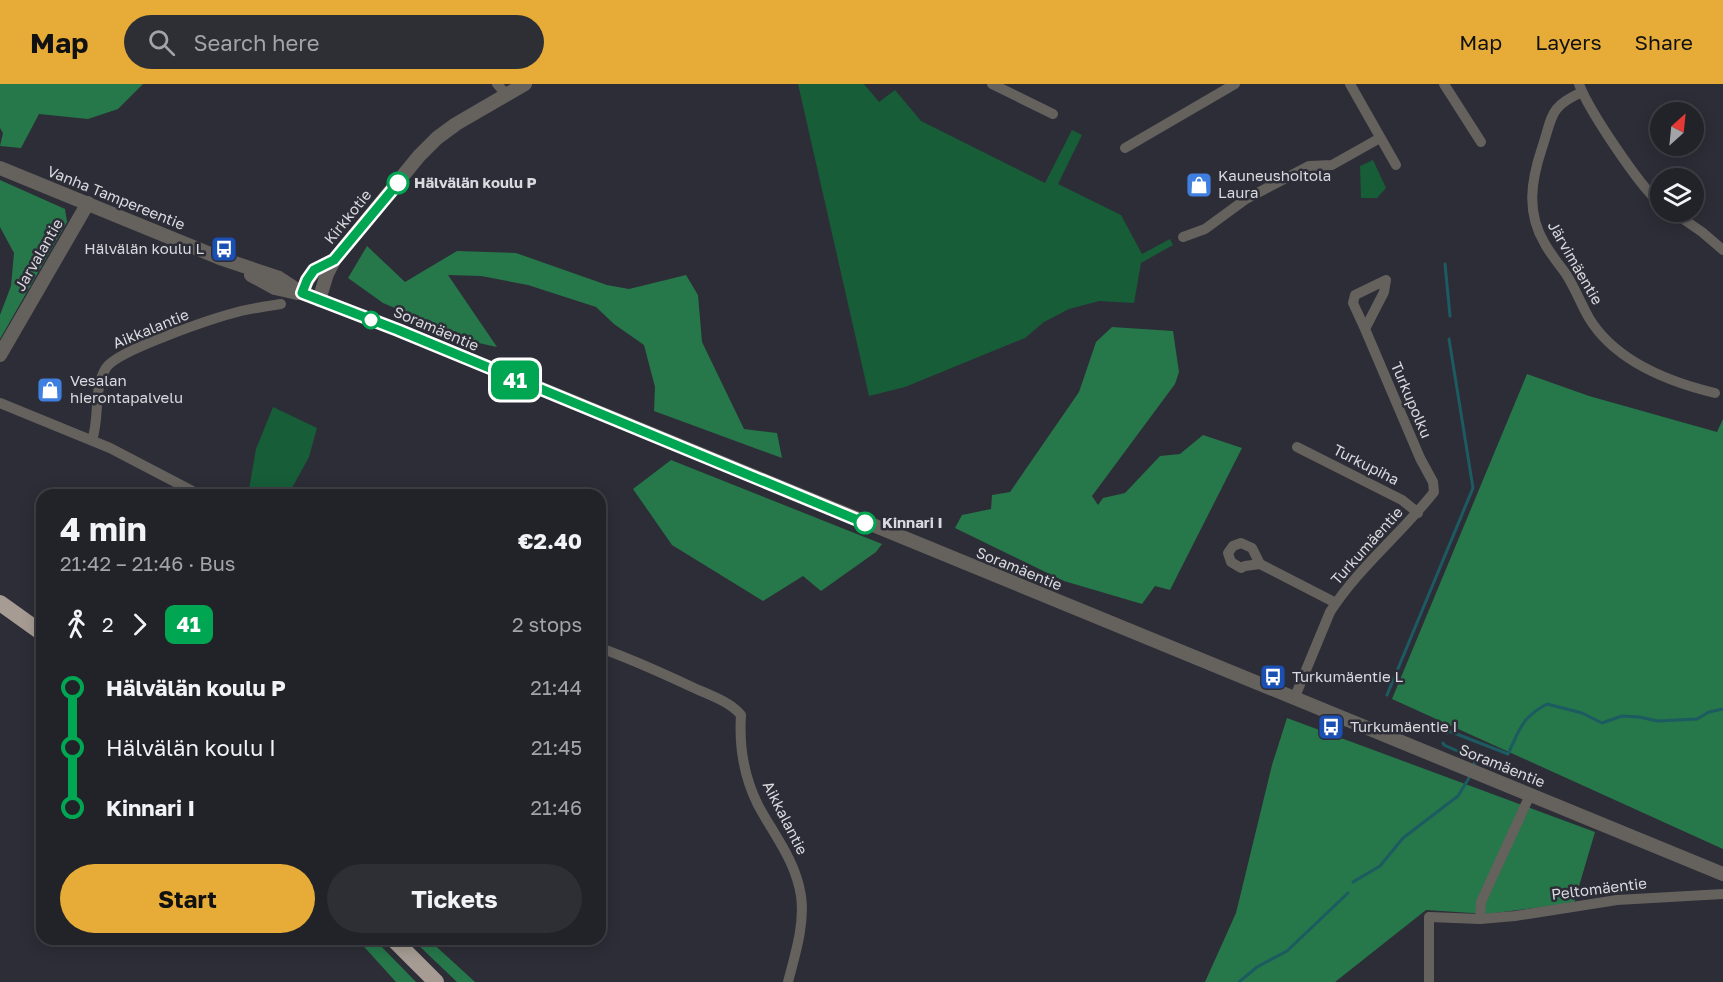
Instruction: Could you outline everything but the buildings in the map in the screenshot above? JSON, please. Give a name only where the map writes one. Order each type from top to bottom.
[{"type":"highway","points":[[0,603],[36,629]]},
{"type":"highway","points":[[399,945],[436,982]]},
{"type":"street","name":"Kirkkotie","points":[[319,300],[334,260],[419,156],[438,138],[502,89],[525,84]]},
{"type":"street","points":[[992,84],[1053,114]]},
{"type":"street","points":[[1125,148],[1235,84]]},
{"type":"street","points":[[1350,84],[1396,165]]},
{"type":"street","points":[[1444,84],[1481,142]]},
{"type":"street","points":[[1580,88],[1650,192]]},
{"type":"street","name":"Järvimäentie","points":[[1580,88],[1555,109],[1535,170],[1533,219],[1545,244],[1566,274],[1590,320],[1611,345],[1635,362],[1685,386],[1715,393]]},
{"type":"street","points":[[1183,237],[1205,229],[1246,199],[1309,166],[1332,165],[1380,138]]},
{"type":"street","name":"Vanha Tampereentie","points":[[0,168],[220,258],[279,278],[302,293]]},
{"type":"street","name":"Jarvalantie","points":[[0,355],[88,203]]},
{"type":"street","points":[[1688,222],[1723,250]]},
{"type":"street","name":"Kirkkotie","points":[[302,293],[314,270],[334,260]]},
{"type":"street","name":"Soramäentie","points":[[302,293],[398,330],[1723,874]]},
{"type":"street","name":"Aikkalantie","points":[[92,440],[101,380],[105,368],[113,359],[144,345],[240,311],[281,304]]},
{"type":"street","name":"Turkupolku","points":[[1365,329],[1420,458],[1433,482]]},
{"type":"street","points":[[0,403],[92,440],[189,489]]},
{"type":"street","name":"Turkupiha","points":[[1297,447],[1402,500],[1418,513]]},
{"type":"street","name":"Turkumäentie","points":[[1294,699],[1330,612],[1363,569],[1418,513],[1434,492],[1433,482]]},
{"type":"street","points":[[1260,564],[1336,603]]},
{"type":"street","name":"Aikkalantie","points":[[606,650],[642,664],[721,701],[741,715],[741,747],[751,787],[791,863],[801,896],[798,944],[788,982]]},
{"type":"street","points":[[1480,919],[1482,902],[1530,795]]},
{"type":"street","name":"Peltomäentie","points":[[1429,982],[1429,917],[1480,919],[1515,916],[1617,900],[1723,894]]},
{"type":"green space","points":[[0,84],[143,84],[118,109],[88,119],[39,114],[21,148],[0,146],[3,133],[0,128]]},
{"type":"green space","points":[[798,84],[864,84],[879,102],[895,90],[921,121],[1045,183],[1072,130],[1082,135],[1058,184],[1121,215],[1142,254],[1170,239],[1173,245],[1141,263],[1134,303],[1099,301],[1069,309],[1044,322],[1025,338],[905,387],[869,396]]},
{"type":"green space","points":[[1373,160],[1386,188],[1377,198],[1361,198],[1360,166]]},
{"type":"green space","points":[[0,180],[65,209],[67,222],[0,339],[0,315],[11,286],[14,253],[0,227]]},
{"type":"green space","points":[[367,246],[405,282],[457,251],[516,253],[607,285],[629,289],[686,275],[698,295],[702,342],[744,429],[777,433],[782,458],[654,411],[655,387],[644,345],[614,324],[596,307],[528,285],[481,276],[448,275],[497,347],[474,342],[383,303],[348,278]]},
{"type":"green space","points":[[1112,327],[1173,331],[1179,372],[1175,384],[1092,496],[1098,505],[1103,498],[1125,493],[1160,456],[1180,454],[1203,435],[1242,448],[1170,590],[1155,586],[1142,604],[1064,581],[955,528],[962,515],[991,509],[992,495],[1010,492],[1079,392],[1096,342]]},
{"type":"green space","points":[[1527,374],[1589,396],[1717,432],[1723,419],[1723,849],[1392,699]]},
{"type":"green space","points":[[273,407],[317,428],[309,457],[291,489],[249,489],[256,449]]},
{"type":"green space","points":[[671,460],[882,544],[876,552],[821,591],[803,576],[763,601],[672,545],[633,489]]},
{"type":"green space","points":[[1287,718],[1595,832],[1574,903],[1487,914],[1426,910],[1335,982],[1205,982],[1236,913],[1272,765]]},
{"type":"green space","points":[[362,945],[380,945],[416,982],[396,982]]},
{"type":"green space","points":[[418,945],[435,945],[475,982],[457,982]]},
{"type":"waterway","points":[[1445,264],[1450,316]]},
{"type":"waterway","points":[[1387,695],[1473,488],[1449,339]]},
{"type":"waterway","points":[[1447,733],[1449,731],[1508,754],[1526,719],[1547,704],[1582,713],[1602,723],[1622,716],[1658,721],[1697,719],[1709,712],[1723,709]]},
{"type":"waterway","points":[[1443,743],[1473,758],[1474,765]]},
{"type":"waterway","points":[[1353,882],[1380,866],[1403,838],[1458,796],[1469,778]]},
{"type":"waterway","points":[[1239,982],[1257,967],[1287,951],[1348,893]]},
{"type":"bus line","name":"41","points":[[398,183],[334,260],[314,270],[302,293],[398,330],[865,523]]},
{"type":"place","name":"Hälvälän koulu P","points":[[398,183]]},
{"type":"place","name":"Kauneushoitola Laura","points":[[1199,185]]},
{"type":"place","name":"Hälvälän koulu L","points":[[224,249]]},
{"type":"place","name":"Vesalan hierontapalvelu","points":[[50,390]]},
{"type":"place","name":"Kinnari I","points":[[865,523]]},
{"type":"place","name":"Turkumäentie L","points":[[1273,677]]},
{"type":"place","name":"Turkumäentie I","points":[[1331,727]]}]
